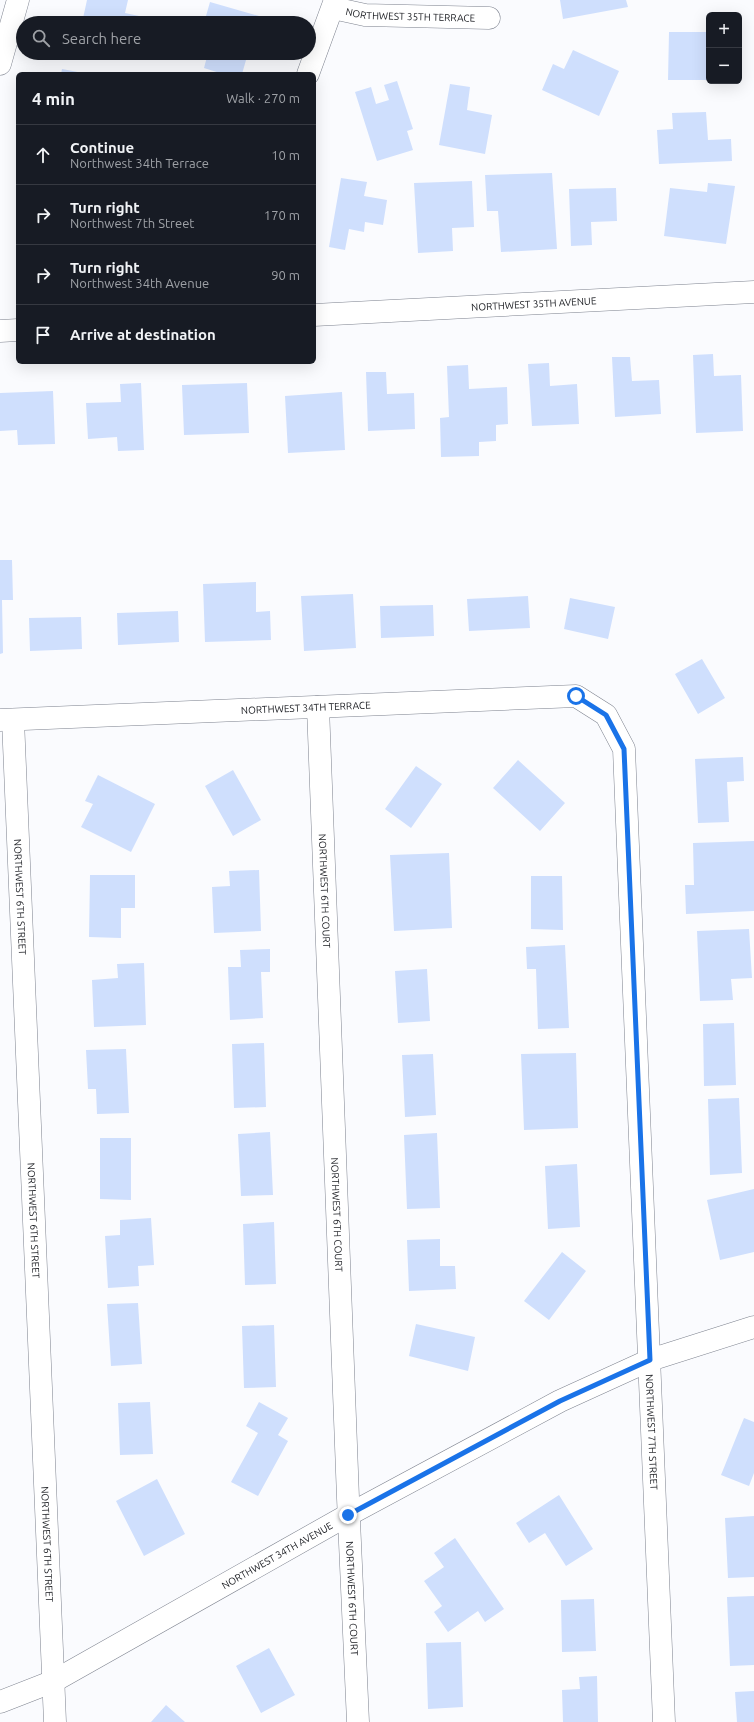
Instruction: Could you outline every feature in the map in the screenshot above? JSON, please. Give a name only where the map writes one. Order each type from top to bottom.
[{"type":"street","points":[[0,64],[5,25],[18,0]]},
{"type":"street","points":[[316,52],[334,4]]},
{"type":"street","name":"NORTHWEST 35TH TERRACE","points":[[334,4],[365,15],[489,18]]},
{"type":"street","points":[[309,72],[313,60]]},
{"type":"street","name":"NORTHWEST 35TH AVENUE","points":[[316,315],[754,292]]},
{"type":"street","points":[[0,331],[16,330]]},
{"type":"street","name":"NORTHWEST 34TH TERRACE","points":[[6,720],[576,696],[606,715]]},
{"type":"street","name":"NORTHWEST 6TH COURT","points":[[318,707],[348,1515],[358,1722]]},
{"type":"street","name":"NORTHWEST 7TH STREET","points":[[606,715],[624,749],[664,1722]]},
{"type":"street","name":"NORTHWEST 6TH STREET","points":[[6,720],[55,1722]]},
{"type":"street","name":"NORTHWEST 34TH AVENUE","points":[[0,1702],[54,1681],[348,1515],[560,1401],[650,1360],[754,1327]]},
{"type":"building","points":[[87,0],[128,0],[125,13],[139,16],[84,16]]},
{"type":"building","points":[[560,0],[626,0],[628,7],[563,19]]},
{"type":"building","points":[[210,2],[259,16],[206,16]]},
{"type":"building","points":[[669,32],[706,32],[706,80],[668,80]]},
{"type":"building","points":[[573,50],[619,71],[599,116],[542,90],[553,64],[564,69]]},
{"type":"building","points":[[206,60],[246,60],[243,72],[217,72],[204,68]]},
{"type":"building","points":[[62,69],[78,72],[61,72]]},
{"type":"building","points":[[397,81],[413,129],[407,131],[413,150],[377,161],[355,92],[371,87],[376,104],[389,100],[384,85]]},
{"type":"building","points":[[450,84],[470,87],[467,110],[492,115],[485,154],[439,145]]},
{"type":"building","points":[[706,112],[708,140],[731,139],[732,161],[659,164],[657,130],[673,129],[672,113]]},
{"type":"building","points":[[552,173],[557,249],[501,252],[498,211],[487,211],[485,175]]},
{"type":"building","points":[[341,178],[367,182],[364,196],[387,200],[383,225],[365,222],[364,232],[349,229],[345,250],[329,247]]},
{"type":"building","points":[[472,181],[474,227],[452,228],[453,251],[418,253],[414,183]]},
{"type":"building","points":[[708,183],[735,186],[726,244],[664,236],[670,188],[707,192]]},
{"type":"building","points":[[616,188],[617,221],[591,222],[592,245],[571,246],[569,189]]},
{"type":"building","points":[[713,354],[714,376],[741,375],[743,431],[696,433],[693,355]]},
{"type":"building","points":[[612,357],[630,357],[632,381],[659,380],[661,414],[615,417]]},
{"type":"building","points":[[549,363],[550,386],[577,384],[579,424],[532,426],[528,364]]},
{"type":"building","points":[[468,365],[469,389],[507,387],[508,424],[496,425],[496,441],[479,442],[479,456],[441,457],[440,418],[449,417],[447,366]]},
{"type":"building","points":[[366,372],[386,372],[387,394],[414,393],[415,429],[368,431]]},
{"type":"building","points":[[141,383],[144,450],[118,451],[117,437],[88,439],[86,403],[121,402],[120,384]]},
{"type":"building","points":[[247,383],[249,433],[184,435],[182,385]]},
{"type":"building","points":[[53,391],[55,444],[18,445],[17,430],[0,431],[0,393]]},
{"type":"building","points":[[342,392],[345,450],[288,453],[285,396]]},
{"type":"building","points":[[0,560],[12,560],[13,600],[2,600],[3,653],[0,654]]},
{"type":"building","points":[[256,582],[256,612],[270,611],[271,640],[205,642],[203,584]]},
{"type":"building","points":[[353,594],[356,648],[304,651],[301,596]]},
{"type":"building","points":[[528,596],[530,628],[469,631],[467,599]]},
{"type":"building","points":[[570,598],[615,607],[608,639],[564,629]]},
{"type":"building","points":[[433,605],[434,636],[381,638],[380,606]]},
{"type":"building","points":[[178,611],[179,642],[118,645],[117,613]]},
{"type":"building","points":[[81,617],[82,649],[30,651],[29,618]]},
{"type":"building","points":[[702,659],[725,698],[698,714],[675,674]]},
{"type":"building","points":[[743,757],[744,781],[727,782],[729,822],[698,823],[695,759]]},
{"type":"building","points":[[518,760],[565,803],[540,831],[493,788]]},
{"type":"building","points":[[416,766],[442,784],[411,828],[385,809]]},
{"type":"building","points":[[233,770],[261,820],[233,836],[205,786]]},
{"type":"building","points":[[98,775],[155,804],[131,852],[81,827],[93,804],[85,801]]},
{"type":"building","points":[[754,841],[754,911],[686,914],[685,885],[694,885],[693,843]]},
{"type":"building","points":[[449,853],[452,928],[394,931],[390,855]]},
{"type":"building","points":[[259,870],[261,931],[214,933],[212,887],[230,886],[229,871]]},
{"type":"building","points":[[90,875],[135,875],[135,908],[121,908],[121,938],[89,937]]},
{"type":"building","points":[[531,876],[562,876],[563,930],[531,929]]},
{"type":"building","points":[[749,929],[752,978],[731,979],[733,1000],[700,1001],[697,931]]},
{"type":"building","points":[[565,945],[569,1028],[538,1029],[536,969],[527,969],[526,947]]},
{"type":"building","points":[[270,949],[270,972],[261,972],[263,1018],[230,1020],[228,967],[241,967],[240,950]]},
{"type":"building","points":[[144,963],[146,1025],[94,1027],[92,980],[118,978],[117,964]]},
{"type":"building","points":[[427,969],[430,1021],[398,1023],[395,971]]},
{"type":"building","points":[[734,1023],[736,1085],[704,1086],[703,1024]]},
{"type":"building","points":[[264,1043],[266,1107],[234,1108],[232,1044]]},
{"type":"building","points":[[126,1049],[129,1113],[97,1114],[96,1089],[88,1089],[86,1050]]},
{"type":"building","points":[[576,1053],[578,1128],[524,1130],[521,1054]]},
{"type":"building","points":[[433,1054],[436,1115],[405,1117],[402,1055]]},
{"type":"building","points":[[739,1098],[742,1173],[710,1175],[708,1099]]},
{"type":"building","points":[[270,1132],[273,1195],[241,1196],[238,1134]]},
{"type":"building","points":[[437,1133],[440,1208],[407,1209],[404,1135]]},
{"type":"building","points":[[100,1138],[131,1138],[131,1200],[100,1199]]},
{"type":"building","points":[[577,1164],[580,1227],[548,1229],[545,1166]]},
{"type":"building","points":[[754,1189],[754,1252],[720,1260],[707,1200]]},
{"type":"building","points":[[151,1218],[154,1265],[138,1266],[139,1286],[108,1288],[105,1236],[120,1235],[120,1220]]},
{"type":"building","points":[[274,1222],[276,1284],[245,1285],[243,1224]]},
{"type":"building","points":[[440,1239],[440,1266],[455,1266],[456,1289],[409,1291],[407,1240]]},
{"type":"building","points":[[562,1252],[586,1271],[549,1320],[524,1301]]},
{"type":"building","points":[[138,1303],[142,1364],[111,1366],[107,1304]]},
{"type":"building","points":[[416,1324],[475,1337],[468,1371],[409,1356]]},
{"type":"building","points":[[274,1325],[276,1387],[244,1388],[242,1326]]},
{"type":"building","points":[[150,1402],[153,1454],[120,1455],[118,1403]]},
{"type":"building","points":[[259,1402],[288,1418],[278,1435],[288,1441],[258,1496],[231,1482],[258,1433],[246,1426]]},
{"type":"building","points":[[744,1418],[754,1422],[754,1473],[749,1486],[721,1475]]},
{"type":"building","points":[[157,1479],[185,1534],[144,1556],[116,1501]]},
{"type":"building","points":[[559,1495],[593,1549],[566,1566],[545,1533],[529,1543],[516,1523]]},
{"type":"building","points":[[754,1516],[754,1577],[728,1578],[725,1518]]},
{"type":"building","points":[[455,1538],[504,1609],[485,1622],[478,1611],[448,1632],[434,1612],[442,1606],[424,1581],[444,1567],[434,1553]]},
{"type":"building","points":[[754,1596],[754,1665],[730,1666],[727,1597]]},
{"type":"building","points":[[594,1599],[596,1651],[562,1652],[561,1600]]},
{"type":"building","points":[[461,1642],[463,1707],[428,1709],[426,1643]]},
{"type":"building","points":[[269,1648],[295,1695],[261,1713],[236,1666]]},
{"type":"building","points":[[597,1676],[598,1722],[563,1722],[562,1690],[580,1689],[579,1677]]},
{"type":"building","points":[[754,1691],[754,1722],[737,1722],[735,1692]]},
{"type":"building","points":[[166,1705],[185,1722],[151,1722]]},
{"type":"route","points":[[348,1515],[560,1401],[650,1360],[624,749],[606,715],[576,696]]}]
